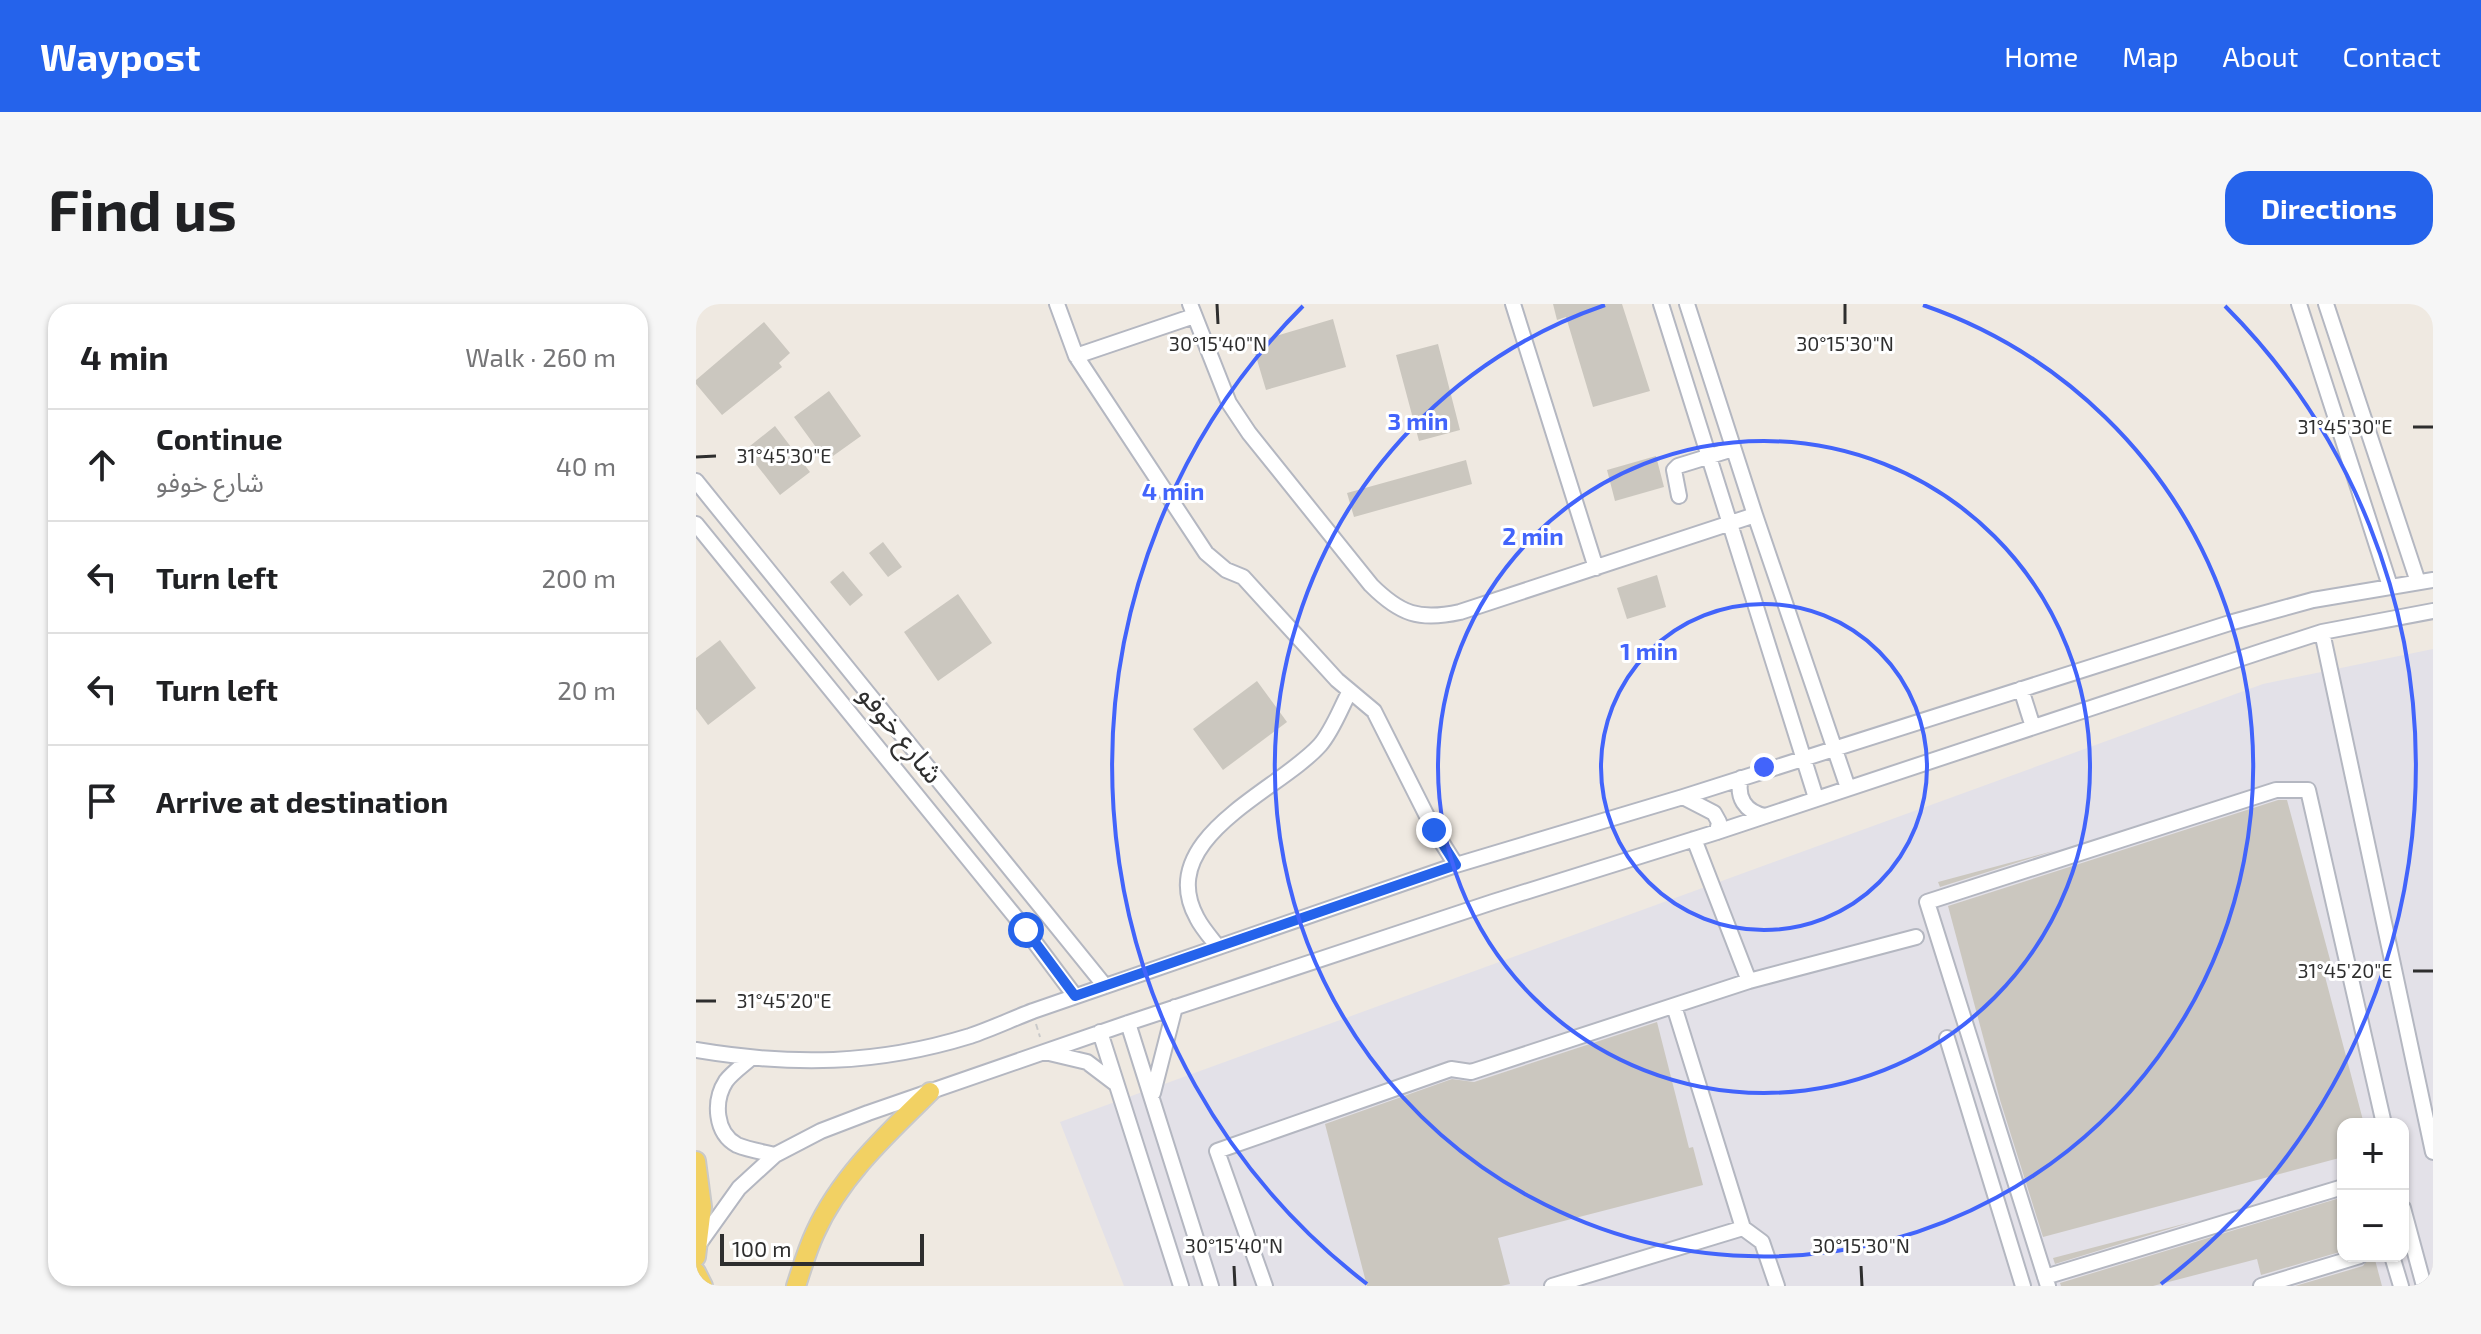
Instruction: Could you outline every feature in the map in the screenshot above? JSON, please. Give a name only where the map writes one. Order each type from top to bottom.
[{"type":"main road","points":[[796,1286],[815,1231],[861,1161],[930,1092]]},
{"type":"main road","points":[[696,1161],[702,1207],[698,1250]]},
{"type":"main road","points":[[696,1272],[703,1286]]},
{"type":"street","points":[[1057,304],[1076,356],[1206,553],[1226,570],[1243,577],[1350,691],[1374,711],[1434,830],[1456,865]]},
{"type":"street","points":[[1513,304],[1596,568]]},
{"type":"street","points":[[1661,304],[1816,798]]},
{"type":"street","points":[[1687,304],[1848,788]]},
{"type":"street","points":[[2299,304],[2390,586]]},
{"type":"street","points":[[696,1050],[750,1059],[802,1062],[849,1060],[911,1051],[971,1035],[1075,996],[1456,865],[1683,797],[2246,619],[2313,600],[2426,581],[2326,304]]},
{"type":"street","points":[[1076,356],[1192,310],[1229,403],[1249,433],[1361,574],[1389,602],[1410,614],[1435,617],[1755,515]]},
{"type":"street","points":[[1679,496],[1674,470],[1678,466],[1733,449]]},
{"type":"street","name":"شارع خوفو","points":[[696,481],[1105,986]]},
{"type":"street","name":"شارع خوفو","points":[[696,524],[1018,920],[1075,996]]},
{"type":"street","points":[[698,1250],[739,1188],[775,1155],[821,1131],[1175,1007],[2322,632],[2433,611]]},
{"type":"street","points":[[2322,632],[2433,1152]]},
{"type":"street","points":[[2021,689],[2033,727]]},
{"type":"street","points":[[1218,947],[1197,918],[1191,903],[1187,880],[1195,853],[1214,830],[1321,744],[1350,691]]},
{"type":"street","points":[[1741,778],[1739,793],[1745,806],[1765,816]]},
{"type":"street","points":[[2337,1189],[2047,1281],[1927,902],[2276,790],[2308,790],[2383,1118]]},
{"type":"street","points":[[1683,797],[1714,813],[1719,822],[1717,832]]},
{"type":"street","points":[[1694,839],[1749,981]]},
{"type":"street","points":[[1265,1286],[1217,1151],[1451,1069],[1471,1072],[1749,981],[1916,937]]},
{"type":"street","points":[[1674,1006],[1743,1228],[1762,1242],[1777,1286]]},
{"type":"street","points":[[1152,1098],[1175,1007]]},
{"type":"street","points":[[1128,1023],[1211,1286]]},
{"type":"street","points":[[1100,1032],[1181,1286]]},
{"type":"street","points":[[1947,1038],[2023,1286]]},
{"type":"street","points":[[1045,1051],[1087,1062],[1117,1085]]},
{"type":"street","points":[[750,1059],[732,1074],[721,1092],[720,1126],[735,1143],[775,1155]]},
{"type":"street","points":[[1552,1286],[1743,1228]]},
{"type":"street","points":[[2409,1230],[2424,1286]]},
{"type":"street","points":[[2261,1286],[2340,1262]]},
{"type":"street","points":[[2394,1262],[2401,1286]]},
{"type":"path","points":[[1033,1011],[1045,1051]]},
{"type":"shaded area","points":[[2433,649],[2433,1286],[1124,1286],[1060,1122],[2263,684]]},
{"type":"building","points":[[1553,304],[1622,304],[1650,391],[1593,407],[1566,317],[1557,320]]},
{"type":"building","points":[[1333,319],[1346,367],[1266,390],[1252,343]]},
{"type":"building","points":[[764,322],[790,353],[779,363],[782,367],[722,415],[696,380]]},
{"type":"building","points":[[1438,344],[1460,430],[1419,441],[1396,355]]},
{"type":"building","points":[[829,391],[861,436],[826,461],[794,417]]},
{"type":"building","points":[[775,426],[810,472],[780,495],[745,450]]},
{"type":"building","points":[[1656,456],[1664,487],[1615,501],[1607,470]]},
{"type":"building","points":[[1466,460],[1472,484],[1354,517],[1347,493]]},
{"type":"building","points":[[883,542],[902,567],[888,577],[869,553]]},
{"type":"building","points":[[843,571],[863,595],[850,606],[830,582]]},
{"type":"building","points":[[1657,575],[1666,607],[1627,619],[1617,588]]},
{"type":"building","points":[[958,594],[992,643],[938,681],[904,632]]},
{"type":"building","points":[[720,640],[756,688],[708,725],[696,709],[696,658]]},
{"type":"building","points":[[1257,681],[1287,722],[1223,770],[1193,729]]},
{"type":"building","points":[[2278,800],[2287,800],[2332,967],[2323,969],[2362,1118],[2337,1118],[2337,1159],[2043,1237],[2000,1100],[1948,906]]},
{"type":"building","points":[[2057,850],[1940,887],[1938,882]]},
{"type":"building","points":[[1657,1022],[1689,1148],[1693,1147],[1703,1185],[1498,1238],[1510,1284],[1367,1286],[1325,1124],[1452,1079],[1474,1082]]},
{"type":"building","points":[[2337,1199],[2337,1253],[2261,1275],[2257,1259],[2153,1286],[2061,1286],[2060,1283]]},
{"type":"building","points":[[2195,1221],[2055,1264],[2053,1258]]},
{"type":"building","points":[[2366,1262],[2376,1262],[2382,1286],[2295,1286],[2363,1266]]},
{"type":"route","points":[[1026,930],[1075,996],[1456,865],[1434,830]]}]
